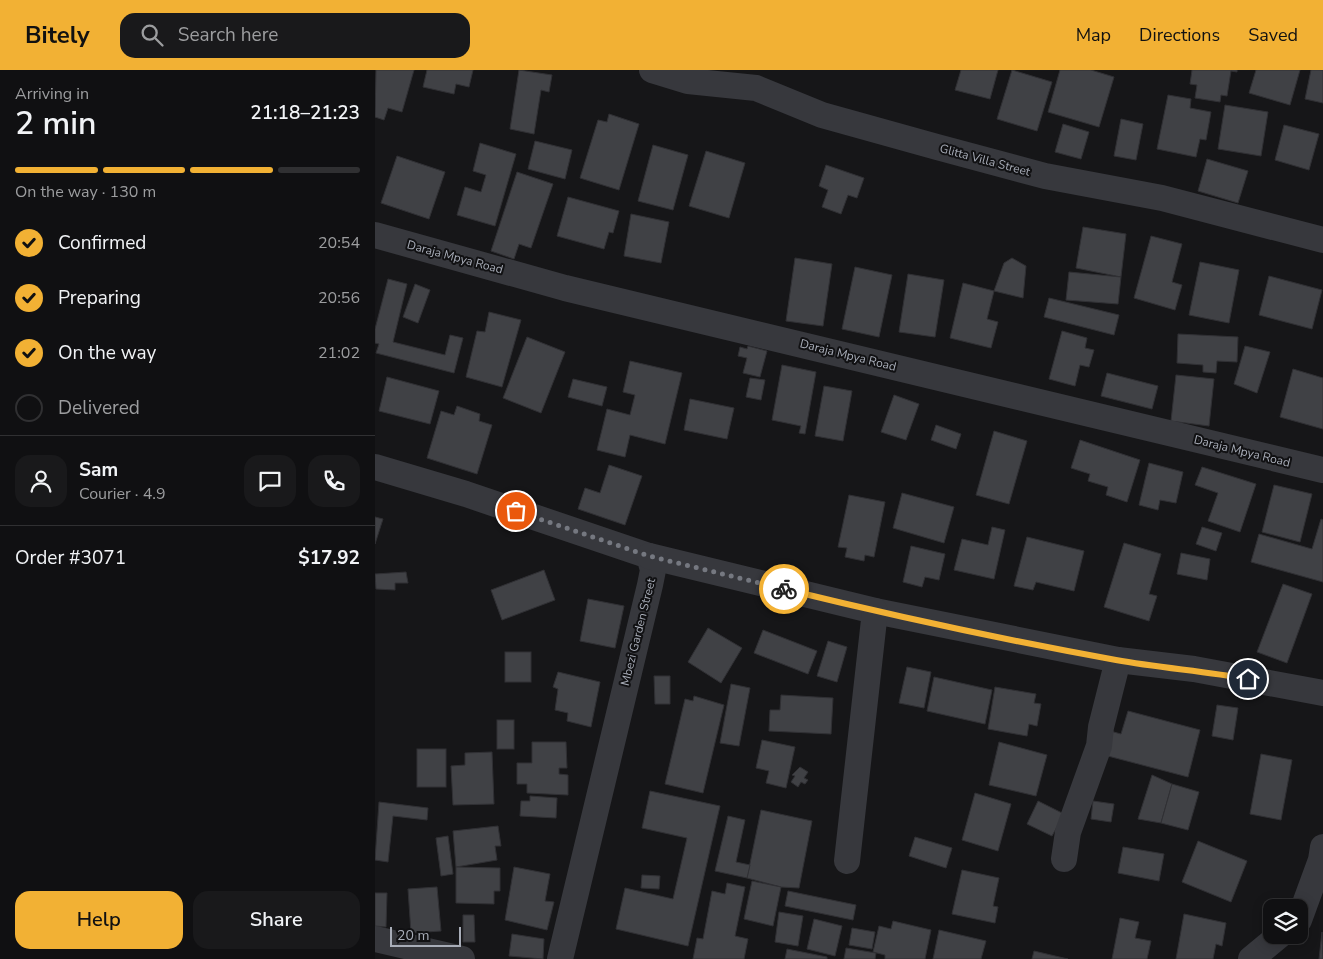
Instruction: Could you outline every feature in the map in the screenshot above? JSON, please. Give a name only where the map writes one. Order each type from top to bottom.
[{"type":"street","name":"Glitta Villa Street","points":[[651,70],[688,81],[756,88],[822,115],[1045,176],[1162,198],[1323,240]]},
{"type":"street","name":"Daraja Mpya Road","points":[[375,235],[565,288],[1323,470]]},
{"type":"street","points":[[375,467],[466,494],[649,556],[875,611],[1118,660],[1194,669],[1322,691]]},
{"type":"street","name":"Mbezi Garden Street","points":[[560,959],[650,585],[653,570],[649,556]]},
{"type":"street","points":[[847,861],[875,611]]},
{"type":"street","points":[[1064,859],[1068,832],[1099,746],[1101,727],[1118,660]]},
{"type":"street","points":[[1306,899],[1323,847]]},
{"type":"street","points":[[375,939],[462,959]]},
{"type":"street","points":[[1251,959],[1269,944]]},
{"type":"building","points":[[376,70],[414,70],[402,112],[388,108],[384,120],[375,117]]},
{"type":"building","points":[[427,70],[473,70],[469,87],[456,84],[454,94],[423,87]]},
{"type":"building","points":[[519,70],[552,75],[549,92],[541,90],[534,134],[510,129]]},
{"type":"building","points":[[961,70],[998,70],[990,99],[955,90]]},
{"type":"building","points":[[1012,70],[1052,82],[1037,131],[997,119]]},
{"type":"building","points":[[1060,70],[1091,70],[1114,77],[1099,127],[1048,112]]},
{"type":"building","points":[[1192,70],[1237,70],[1237,72],[1231,71],[1227,96],[1221,95],[1220,102],[1195,98],[1197,85],[1190,84]]},
{"type":"building","points":[[1256,70],[1300,70],[1290,105],[1249,93]]},
{"type":"building","points":[[1311,70],[1323,70],[1323,103],[1305,99]]},
{"type":"building","points":[[1168,95],[1191,99],[1190,108],[1211,112],[1206,140],[1200,139],[1196,157],[1157,149]]},
{"type":"building","points":[[1225,105],[1268,112],[1261,156],[1218,149]]},
{"type":"building","points":[[609,114],[639,124],[619,190],[580,178],[598,120],[607,122]]},
{"type":"building","points":[[1121,119],[1143,124],[1136,160],[1114,156]]},
{"type":"building","points":[[1063,124],[1089,132],[1081,159],[1055,152]]},
{"type":"building","points":[[1284,125],[1319,134],[1309,170],[1275,160]]},
{"type":"building","points":[[535,141],[572,150],[565,179],[528,169]]},
{"type":"building","points":[[480,143],[516,154],[495,226],[457,215],[465,187],[481,192],[486,175],[473,171]]},
{"type":"building","points":[[653,145],[688,155],[673,210],[638,201]]},
{"type":"building","points":[[706,151],[745,163],[729,218],[689,206]]},
{"type":"building","points":[[397,156],[445,172],[429,219],[381,203]]},
{"type":"building","points":[[1207,159],[1248,171],[1238,203],[1198,191]]},
{"type":"building","points":[[826,165],[864,178],[857,198],[848,195],[841,214],[822,207],[828,190],[819,186]]},
{"type":"building","points":[[517,172],[553,184],[531,248],[519,244],[514,259],[491,251]]},
{"type":"building","points":[[568,197],[619,211],[613,233],[609,232],[604,249],[557,236]]},
{"type":"building","points":[[631,214],[669,222],[661,263],[624,256]]},
{"type":"building","points":[[1083,227],[1126,234],[1121,277],[1076,268]]},
{"type":"building","points":[[1151,236],[1182,244],[1172,282],[1182,285],[1175,310],[1134,298]]},
{"type":"building","points":[[795,258],[832,264],[823,326],[786,321]]},
{"type":"building","points":[[1012,258],[1026,266],[1023,298],[994,291],[1004,263]]},
{"type":"building","points":[[1200,262],[1239,270],[1229,323],[1189,315]]},
{"type":"building","points":[[855,267],[892,275],[879,337],[842,329]]},
{"type":"building","points":[[1069,272],[1121,277],[1118,304],[1066,300]]},
{"type":"building","points":[[908,274],[944,280],[935,337],[899,332]]},
{"type":"building","points":[[1269,276],[1322,290],[1312,329],[1259,315]]},
{"type":"building","points":[[388,279],[407,284],[393,342],[445,355],[450,335],[463,338],[454,373],[376,353],[379,344],[375,343],[375,329]]},
{"type":"building","points":[[963,283],[994,291],[987,319],[998,322],[991,348],[950,338]]},
{"type":"building","points":[[415,284],[430,290],[418,323],[403,317]]},
{"type":"building","points":[[1049,298],[1119,315],[1114,335],[1044,317]]},
{"type":"building","points":[[489,312],[521,320],[502,387],[466,377],[477,331],[485,332]]},
{"type":"building","points":[[1062,331],[1087,338],[1085,348],[1094,350],[1089,367],[1080,365],[1075,386],[1049,379]]},
{"type":"building","points":[[1178,334],[1238,337],[1237,362],[1217,361],[1216,373],[1203,372],[1203,365],[1177,363]]},
{"type":"building","points":[[527,337],[565,352],[541,413],[503,398]]},
{"type":"building","points":[[748,346],[767,351],[760,377],[743,373],[747,358],[738,356],[740,347],[747,349]]},
{"type":"building","points":[[1245,346],[1270,352],[1257,393],[1234,384]]},
{"type":"building","points":[[630,361],[682,373],[665,444],[630,435],[625,457],[597,450],[607,409],[630,415],[635,395],[623,392]]},
{"type":"building","points":[[782,365],[816,372],[805,434],[799,433],[801,426],[772,420]]},
{"type":"building","points":[[1293,369],[1323,378],[1323,429],[1280,417]]},
{"type":"building","points":[[1107,373],[1158,386],[1152,409],[1101,396]]},
{"type":"building","points":[[1176,375],[1214,379],[1209,426],[1171,421]]},
{"type":"building","points":[[387,377],[439,391],[430,424],[379,411]]},
{"type":"building","points":[[750,378],[765,380],[761,400],[746,397]]},
{"type":"building","points":[[573,379],[607,387],[602,406],[568,397]]},
{"type":"building","points":[[824,386],[852,391],[843,441],[815,436]]},
{"type":"building","points":[[894,395],[919,404],[906,440],[881,432]]},
{"type":"building","points":[[690,399],[734,408],[727,439],[684,430]]},
{"type":"building","points":[[457,406],[480,414],[479,421],[492,425],[477,474],[427,458],[441,411],[454,415]]},
{"type":"building","points":[[936,425],[961,434],[956,449],[931,440]]},
{"type":"building","points":[[994,431],[1027,441],[1009,504],[976,495]]},
{"type":"building","points":[[1080,440],[1140,460],[1127,502],[1106,495],[1108,487],[1088,481],[1090,474],[1071,468]]},
{"type":"building","points":[[1149,463],[1183,472],[1176,503],[1160,500],[1158,510],[1139,505]]},
{"type":"building","points":[[609,465],[642,476],[625,525],[578,509],[585,488],[600,493]]},
{"type":"building","points":[[1202,467],[1256,484],[1240,532],[1208,521],[1218,493],[1195,485]]},
{"type":"building","points":[[1274,485],[1312,494],[1300,542],[1262,532]]},
{"type":"building","points":[[902,493],[954,507],[944,543],[893,528]]},
{"type":"building","points":[[849,495],[885,502],[874,557],[865,555],[864,561],[845,557],[847,548],[838,547]]},
{"type":"building","points":[[375,517],[383,519],[375,544]]},
{"type":"building","points":[[1321,519],[1323,520],[1323,582],[1251,562],[1259,534],[1312,549]]},
{"type":"building","points":[[992,527],[1005,530],[994,579],[954,570],[962,539],[988,545]]},
{"type":"building","points":[[1202,527],[1222,533],[1216,551],[1196,544]]},
{"type":"building","points":[[1027,537],[1084,551],[1074,591],[1036,582],[1033,590],[1014,586]]},
{"type":"building","points":[[1124,543],[1161,554],[1149,594],[1157,596],[1149,621],[1104,607]]},
{"type":"building","points":[[911,546],[945,554],[939,580],[925,577],[922,587],[903,582]]},
{"type":"building","points":[[1181,553],[1210,559],[1207,580],[1177,574]]},
{"type":"building","points":[[544,570],[555,600],[502,620],[491,590]]},
{"type":"building","points":[[406,572],[408,583],[395,583],[395,590],[376,589],[375,574]]},
{"type":"building","points":[[1283,584],[1312,594],[1287,663],[1257,652]]},
{"type":"building","points":[[588,599],[624,606],[615,648],[580,641]]},
{"type":"building","points":[[708,628],[742,648],[721,683],[688,662]]},
{"type":"building","points":[[763,630],[817,651],[808,674],[754,653]]},
{"type":"building","points":[[828,641],[847,647],[837,682],[817,676]]},
{"type":"building","points":[[505,652],[531,652],[531,682],[505,682]]},
{"type":"building","points":[[907,667],[931,672],[924,708],[899,703]]},
{"type":"building","points":[[558,672],[600,682],[591,727],[567,721],[568,713],[555,710],[558,689],[553,687]]},
{"type":"building","points":[[654,676],[670,676],[670,704],[655,704]]},
{"type":"building","points":[[934,677],[992,690],[985,724],[927,711]]},
{"type":"building","points":[[731,684],[750,688],[739,746],[720,743]]},
{"type":"building","points":[[995,687],[1036,694],[1034,703],[1041,704],[1037,726],[1029,724],[1027,736],[988,729]]},
{"type":"building","points":[[781,695],[833,698],[831,734],[769,731],[770,710],[780,710]]},
{"type":"building","points":[[694,696],[724,705],[703,793],[665,784],[685,699],[693,701]]},
{"type":"building","points":[[1217,705],[1238,708],[1233,740],[1212,736]]},
{"type":"building","points":[[1128,711],[1200,730],[1188,777],[1104,755],[1110,731],[1121,734]]},
{"type":"building","points":[[497,720],[514,720],[514,749],[497,749]]},
{"type":"building","points":[[762,740],[795,747],[786,788],[766,783],[769,771],[756,768]]},
{"type":"building","points":[[532,742],[566,742],[567,768],[559,768],[559,774],[568,775],[568,795],[527,793],[527,784],[517,784],[517,763],[532,763]]},
{"type":"building","points":[[999,742],[1047,755],[1036,796],[989,785]]},
{"type":"building","points":[[417,749],[446,749],[446,787],[417,787]]},
{"type":"building","points":[[492,752],[494,804],[453,805],[451,766],[465,765],[465,753]]},
{"type":"building","points":[[1261,754],[1292,760],[1281,820],[1250,814]]},
{"type":"building","points":[[800,767],[808,772],[804,778],[808,780],[805,784],[801,782],[798,787],[791,782],[795,776],[792,775]]},
{"type":"building","points":[[1152,775],[1172,784],[1161,823],[1138,819]]},
{"type":"building","points":[[1172,784],[1199,792],[1188,830],[1161,823]]},
{"type":"building","points":[[650,791],[720,806],[688,946],[616,929],[625,888],[673,899],[687,838],[642,828]]},
{"type":"building","points":[[975,793],[1011,804],[998,851],[962,840]]},
{"type":"building","points":[[530,796],[557,798],[556,818],[520,816],[521,801],[530,801]]},
{"type":"building","points":[[1038,801],[1064,814],[1052,836],[1027,824]]},
{"type":"building","points":[[1093,801],[1114,804],[1111,822],[1091,819]]},
{"type":"building","points":[[379,802],[428,808],[427,820],[393,816],[388,862],[375,860]]},
{"type":"building","points":[[761,810],[812,821],[799,888],[781,887],[747,878]]},
{"type":"building","points":[[728,816],[745,820],[736,862],[750,865],[747,878],[715,871]]},
{"type":"building","points":[[498,826],[501,846],[495,846],[497,860],[456,867],[453,831]]},
{"type":"building","points":[[448,836],[453,874],[441,876],[436,838]]},
{"type":"building","points":[[915,837],[952,848],[946,868],[909,856]]},
{"type":"building","points":[[1198,841],[1247,861],[1231,902],[1182,882]]},
{"type":"building","points":[[1123,847],[1164,854],[1159,881],[1118,873]]},
{"type":"building","points":[[456,867],[500,868],[500,891],[494,891],[494,904],[456,903]]},
{"type":"building","points":[[514,867],[550,874],[545,901],[554,902],[547,930],[505,920]]},
{"type":"building","points":[[962,870],[999,878],[993,906],[998,907],[995,923],[952,914]]},
{"type":"building","points":[[642,875],[660,876],[659,889],[641,888]]},
{"type":"building","points":[[752,881],[781,887],[773,926],[744,919]]},
{"type":"building","points":[[727,883],[745,887],[735,936],[748,939],[744,959],[693,959],[697,938],[703,939],[712,891],[725,894]]},
{"type":"building","points":[[437,887],[441,931],[411,933],[408,889]]},
{"type":"building","points":[[788,891],[856,905],[853,920],[785,906]]},
{"type":"building","points":[[375,893],[387,893],[386,927],[375,926]]},
{"type":"building","points":[[779,912],[803,916],[798,946],[775,942]]},
{"type":"building","points":[[1184,914],[1226,923],[1222,946],[1216,944],[1213,959],[1176,959]]},
{"type":"building","points":[[463,915],[474,915],[475,942],[463,942]]},
{"type":"building","points":[[1120,918],[1139,922],[1135,938],[1151,941],[1147,959],[1112,959]]},
{"type":"building","points":[[814,919],[842,926],[835,956],[807,949]]},
{"type":"building","points":[[893,921],[931,930],[925,959],[885,959],[885,955],[873,952],[879,926],[891,929]]},
{"type":"building","points":[[852,928],[875,932],[872,949],[849,945]]},
{"type":"building","points":[[939,930],[986,941],[981,959],[933,959]]},
{"type":"building","points":[[1322,932],[1323,959],[1319,959]]},
{"type":"building","points":[[512,934],[544,939],[543,959],[509,956]]},
{"type":"building","points":[[846,948],[876,953],[875,959],[844,959]]},
{"type":"building","points":[[787,949],[827,957],[827,959],[785,959]]},
{"type":"building","points":[[1034,951],[1068,959],[1032,959]]},
{"type":"way so far","points":[[516,511],[649,556],[784,589]]},
{"type":"route","points":[[784,589],[875,611],[1118,660],[1194,669],[1248,679]]}]
